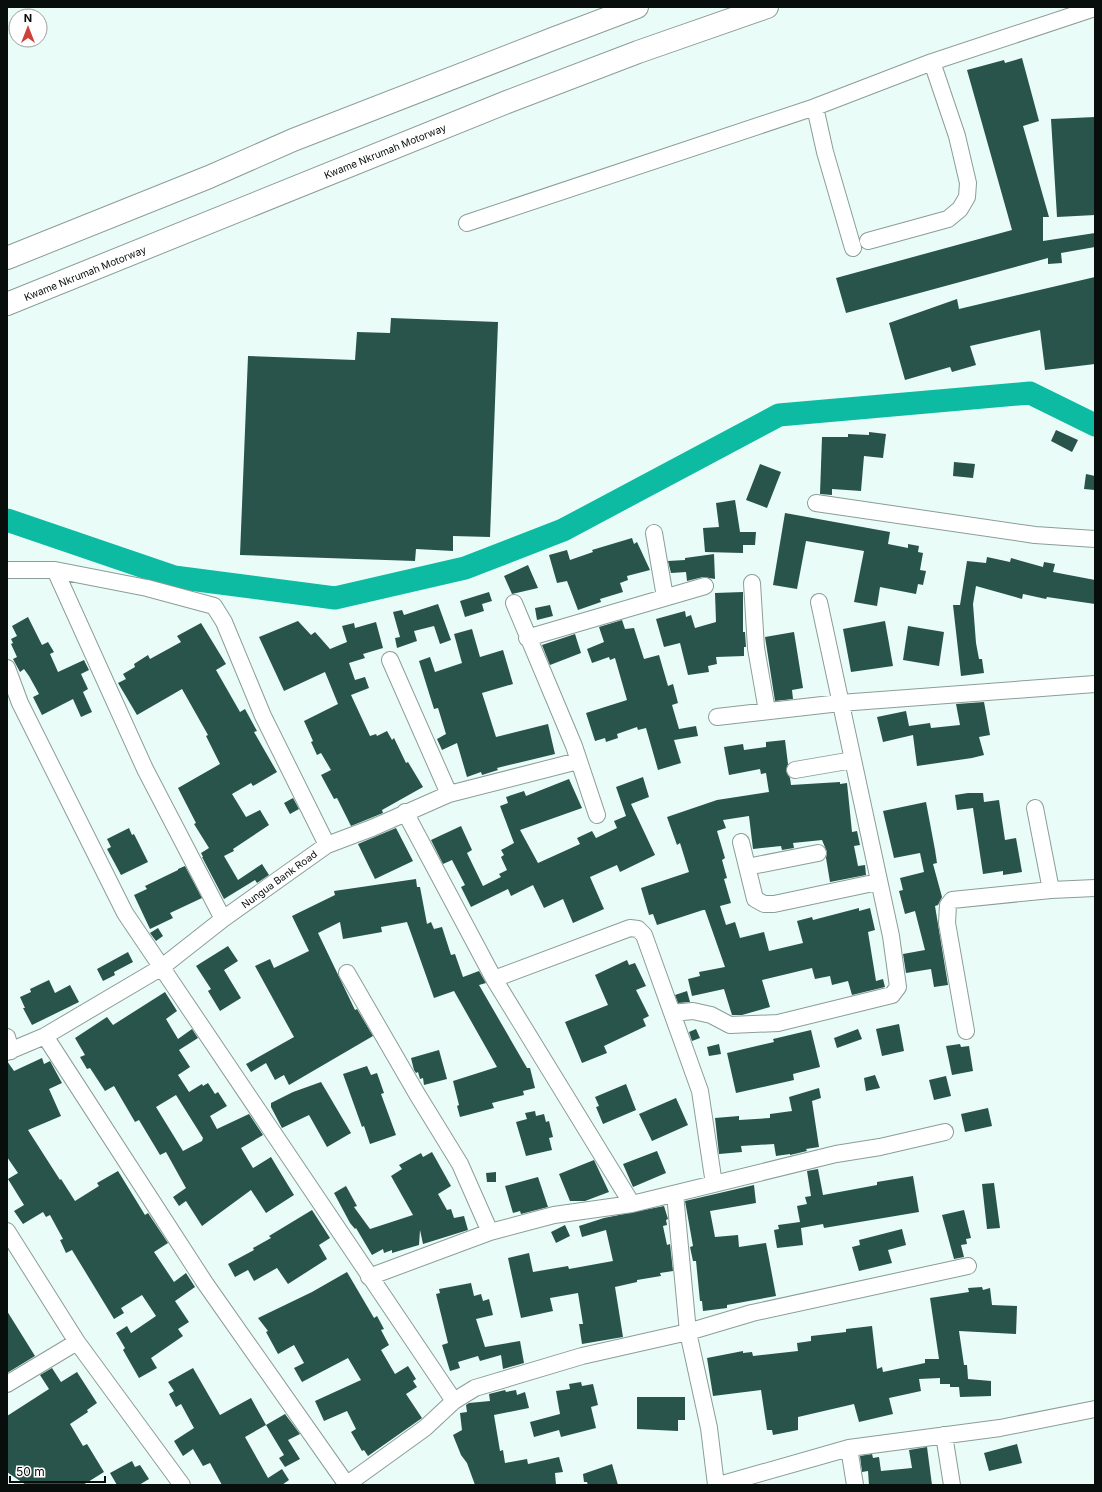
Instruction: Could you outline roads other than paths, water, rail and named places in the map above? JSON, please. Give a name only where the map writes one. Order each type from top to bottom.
[{"type":"highway","points":[[7,258],[209,177],[293,140],[554,38],[638,7]]},
{"type":"highway","name":"Kwame Nkrumah Motorway","points":[[7,304],[507,102],[638,52],[767,7]]},
{"type":"street","points":[[467,223],[814,107],[932,62],[1095,8]]},
{"type":"street","points":[[868,241],[948,219],[960,209],[967,198],[968,183],[957,136],[932,62]]},
{"type":"street","points":[[814,107],[825,152],[853,248]]},
{"type":"street","points":[[816,503],[1035,535],[1095,539]]},
{"type":"street","points":[[654,533],[665,597]]},
{"type":"street","points":[[7,570],[55,570],[147,588],[214,606],[224,622],[264,716],[327,845]]},
{"type":"street","points":[[55,570],[145,769],[223,919]]},
{"type":"street","points":[[752,583],[756,648],[767,711]]},
{"type":"street","points":[[527,638],[705,586]]},
{"type":"street","points":[[672,1013],[693,1010],[711,1014],[730,1025],[778,1023],[892,995],[898,987],[891,936],[878,882],[819,602]]},
{"type":"street","points":[[514,604],[527,638],[574,746],[578,762],[597,815]]},
{"type":"street","points":[[390,660],[449,794]]},
{"type":"street","points":[[7,668],[20,703],[125,913],[454,1401]]},
{"type":"street","points":[[717,717],[840,703],[1095,684]]},
{"type":"street","points":[[795,770],[853,760]]},
{"type":"street","name":"Nungua Bank Road","points":[[8,1046],[45,1036],[162,967],[223,919],[327,845],[372,828],[405,812],[449,794],[578,762]]},
{"type":"street","points":[[1035,808],[1051,890]]},
{"type":"street","points":[[405,812],[494,979],[632,1204]]},
{"type":"street","points":[[741,842],[755,899],[764,904],[774,904],[878,882]]},
{"type":"street","points":[[747,867],[818,853]]},
{"type":"street","points":[[966,1031],[947,923],[948,905],[952,900],[958,898],[1051,890],[1095,888]]},
{"type":"street","points":[[494,979],[630,928],[638,929],[644,935],[700,1091],[714,1184]]},
{"type":"street","points":[[347,973],[417,1094],[460,1164],[490,1232]]},
{"type":"street","points":[[45,1036],[205,1283],[347,1485],[425,1428],[454,1401],[475,1388],[582,1356],[688,1332],[752,1313],[968,1266]]},
{"type":"street","points":[[369,1277],[490,1232],[554,1215],[632,1204],[836,1154],[880,1147],[945,1132]]},
{"type":"street","points":[[675,1194],[688,1332],[709,1428],[718,1485],[849,1448],[1000,1428],[1095,1409]]},
{"type":"street","points":[[7,1231],[77,1342],[182,1485]]},
{"type":"street","points":[[7,1384],[77,1342]]},
{"type":"street","points":[[944,1435],[952,1485]]},
{"type":"street","points":[[849,1448],[855,1485]]},
{"type":"waterway","points":[[7,520],[174,577],[335,598],[465,568],[563,530],[779,415],[1030,393],[1095,425]]}]
